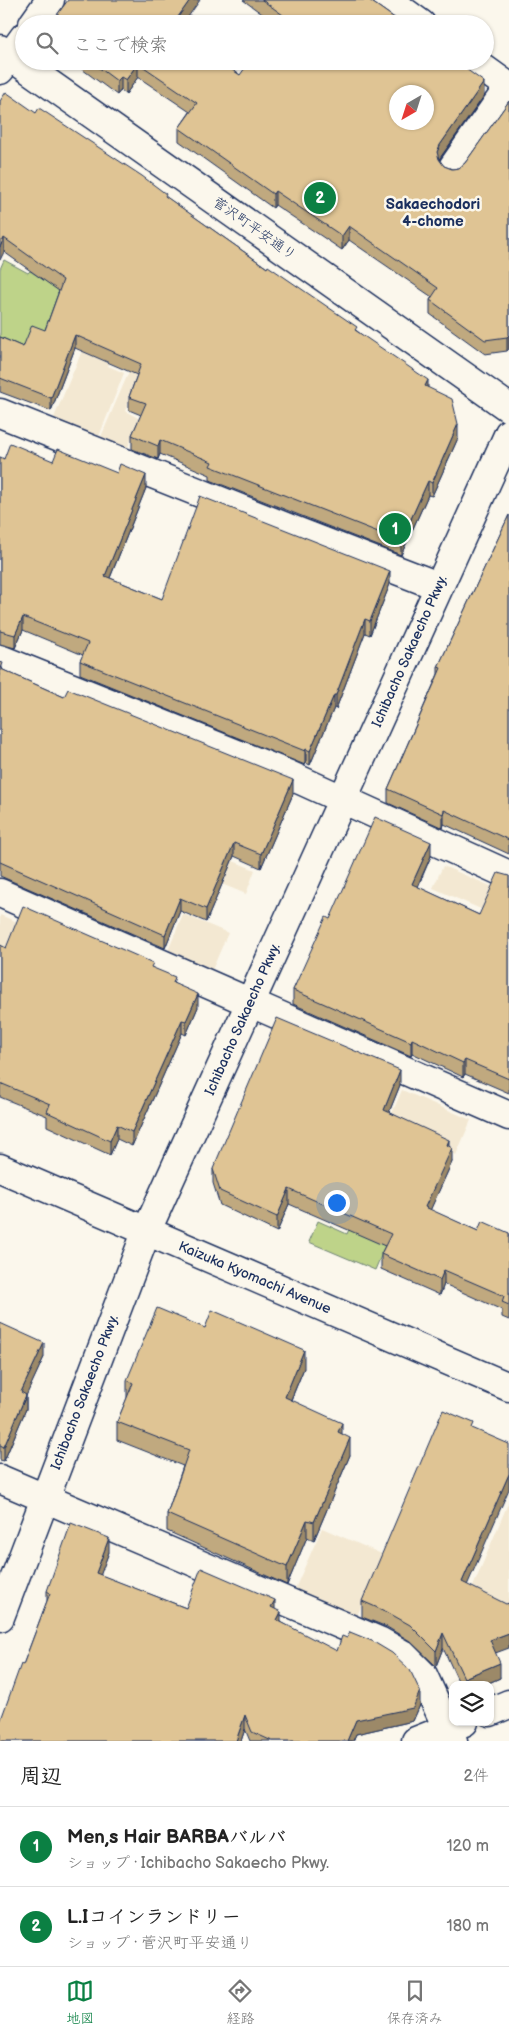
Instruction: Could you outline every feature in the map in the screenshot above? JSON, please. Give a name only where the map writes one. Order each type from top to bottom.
[{"type":"street","points":[[39,15],[50,0]]},
{"type":"street","points":[[388,0],[409,15]]},
{"type":"street","name":"菅沢町平安通り","points":[[33,70],[509,408]]},
{"type":"street","points":[[452,167],[509,87],[485,70]]},
{"type":"street","points":[[0,413],[438,586]]},
{"type":"street","name":"Ichibacho Sakaecho Pkwy.","points":[[0,1617],[146,1230],[509,432]]},
{"type":"street","points":[[0,659],[344,798],[509,874]]},
{"type":"street","points":[[0,893],[509,1116]]},
{"type":"street","name":"Kaizuka Kyomachi Avenue","points":[[0,1168],[509,1388]]},
{"type":"street","points":[[0,1479],[370,1637],[402,1654],[423,1675],[455,1730],[416,1741]]},
{"type":"street","points":[[494,1710],[509,1704]]},
{"type":"shaded area","points":[[89,334],[116,347],[108,366],[124,373],[98,439],[53,420]]},
{"type":"shaded area","points":[[131,367],[141,372],[125,411],[140,419],[127,449],[100,439]]},
{"type":"shaded area","points":[[182,840],[255,870],[246,894],[173,864]]},
{"type":"shaded area","points":[[443,866],[493,887],[483,910],[433,888]]},
{"type":"shaded area","points":[[183,914],[228,933],[212,970],[168,951]]},
{"type":"shaded area","points":[[0,915],[17,922],[3,953],[0,952]]},
{"type":"shaded area","points":[[402,1090],[471,1120],[456,1155],[387,1125]]},
{"type":"shaded area","points":[[509,1501],[509,1614],[467,1601]]},
{"type":"shaded area","points":[[322,1528],[384,1555],[356,1618],[294,1591]]},
{"type":"green space","points":[[4,260],[28,273],[30,271],[61,291],[44,340],[22,354],[0,345],[0,269]]},
{"type":"green space","points":[[353,1220],[386,1244],[375,1270],[309,1242],[318,1221],[347,1234]]},
{"type":"building","points":[[68,0],[190,0],[179,15],[57,15]]},
{"type":"building","points":[[262,0],[369,0],[390,15],[283,15]]},
{"type":"building","points":[[102,70],[133,70],[126,80],[121,77],[117,81]]},
{"type":"building","points":[[148,70],[232,70],[240,75],[244,70],[467,70],[484,82],[437,152],[444,166],[452,169],[459,168],[465,163],[509,101],[509,335],[507,337],[485,340],[430,300],[438,288],[349,226],[342,236],[275,191],[273,194],[179,128],[197,103]]},
{"type":"building","points":[[6,92],[36,113],[39,108],[142,176],[166,194],[165,196],[267,268],[268,266],[357,327],[355,330],[428,380],[425,386],[452,399],[458,424],[432,483],[428,481],[401,541],[210,466],[212,462],[160,440],[158,446],[132,435],[146,403],[129,397],[141,364],[75,335],[51,398],[0,378],[0,337],[23,347],[32,325],[45,330],[63,280],[4,238],[0,247],[0,101]]},
{"type":"building","points":[[10,443],[53,461],[58,449],[117,473],[120,464],[146,475],[105,576],[162,599],[200,496],[390,571],[370,621],[365,619],[336,695],[334,695],[310,751],[306,749],[305,751],[80,661],[88,643],[23,617],[15,635],[0,631],[0,457],[4,459]]},
{"type":"building","points":[[509,515],[509,840],[444,810],[443,814],[388,789],[441,668],[438,667]]},
{"type":"building","points":[[0,662],[3,663],[1,669],[64,697],[68,689],[293,780],[261,854],[234,843],[206,909],[180,898],[165,935],[0,862]]},
{"type":"building","points":[[375,817],[431,842],[412,884],[479,915],[498,873],[509,876],[509,1079],[465,1060],[463,1063],[412,1039],[411,1042],[293,990],[326,917],[330,919]]},
{"type":"building","points":[[23,906],[153,963],[151,967],[175,977],[173,983],[198,994],[186,1021],[182,1020],[132,1132],[117,1125],[110,1141],[47,1112],[50,1104],[0,1083],[0,945],[6,948]]},
{"type":"building","points":[[277,1018],[400,1070],[384,1110],[449,1140],[447,1145],[452,1148],[425,1207],[478,1231],[482,1221],[509,1233],[509,1305],[502,1302],[504,1296],[444,1270],[440,1280],[381,1254],[391,1234],[289,1189],[277,1217],[220,1191],[213,1169]]},
{"type":"building","points":[[157,1308],[205,1328],[212,1310],[304,1350],[285,1397],[342,1423],[338,1432],[350,1438],[314,1522],[307,1520],[287,1567],[167,1514],[189,1450],[117,1422],[133,1383],[127,1380]]},
{"type":"building","points":[[0,1323],[44,1343],[21,1392],[26,1395],[4,1447],[0,1445]]},
{"type":"building","points":[[443,1410],[474,1423],[472,1428],[509,1444],[509,1474],[462,1582],[506,1604],[509,1603],[509,1633],[490,1640],[500,1663],[464,1678],[443,1633],[436,1651],[410,1625],[362,1601]]},
{"type":"building","points":[[71,1523],[109,1538],[96,1573],[186,1608],[201,1568],[275,1600],[271,1607],[281,1612],[277,1620],[337,1651],[342,1636],[347,1638],[350,1632],[372,1641],[392,1653],[410,1670],[420,1691],[413,1708],[356,1720],[347,1741],[272,1741],[252,1732],[245,1715],[236,1741],[0,1741],[0,1722],[50,1593],[47,1591]]},
{"type":"place","name":"L.Iコインランドリー","points":[[320,198]]},
{"type":"place","name":"Men,s Hair BARBAバルバ","points":[[395,529]]},
{"type":"district","name":"Sakaechodori 4-chome","points":[[433,212]]}]
